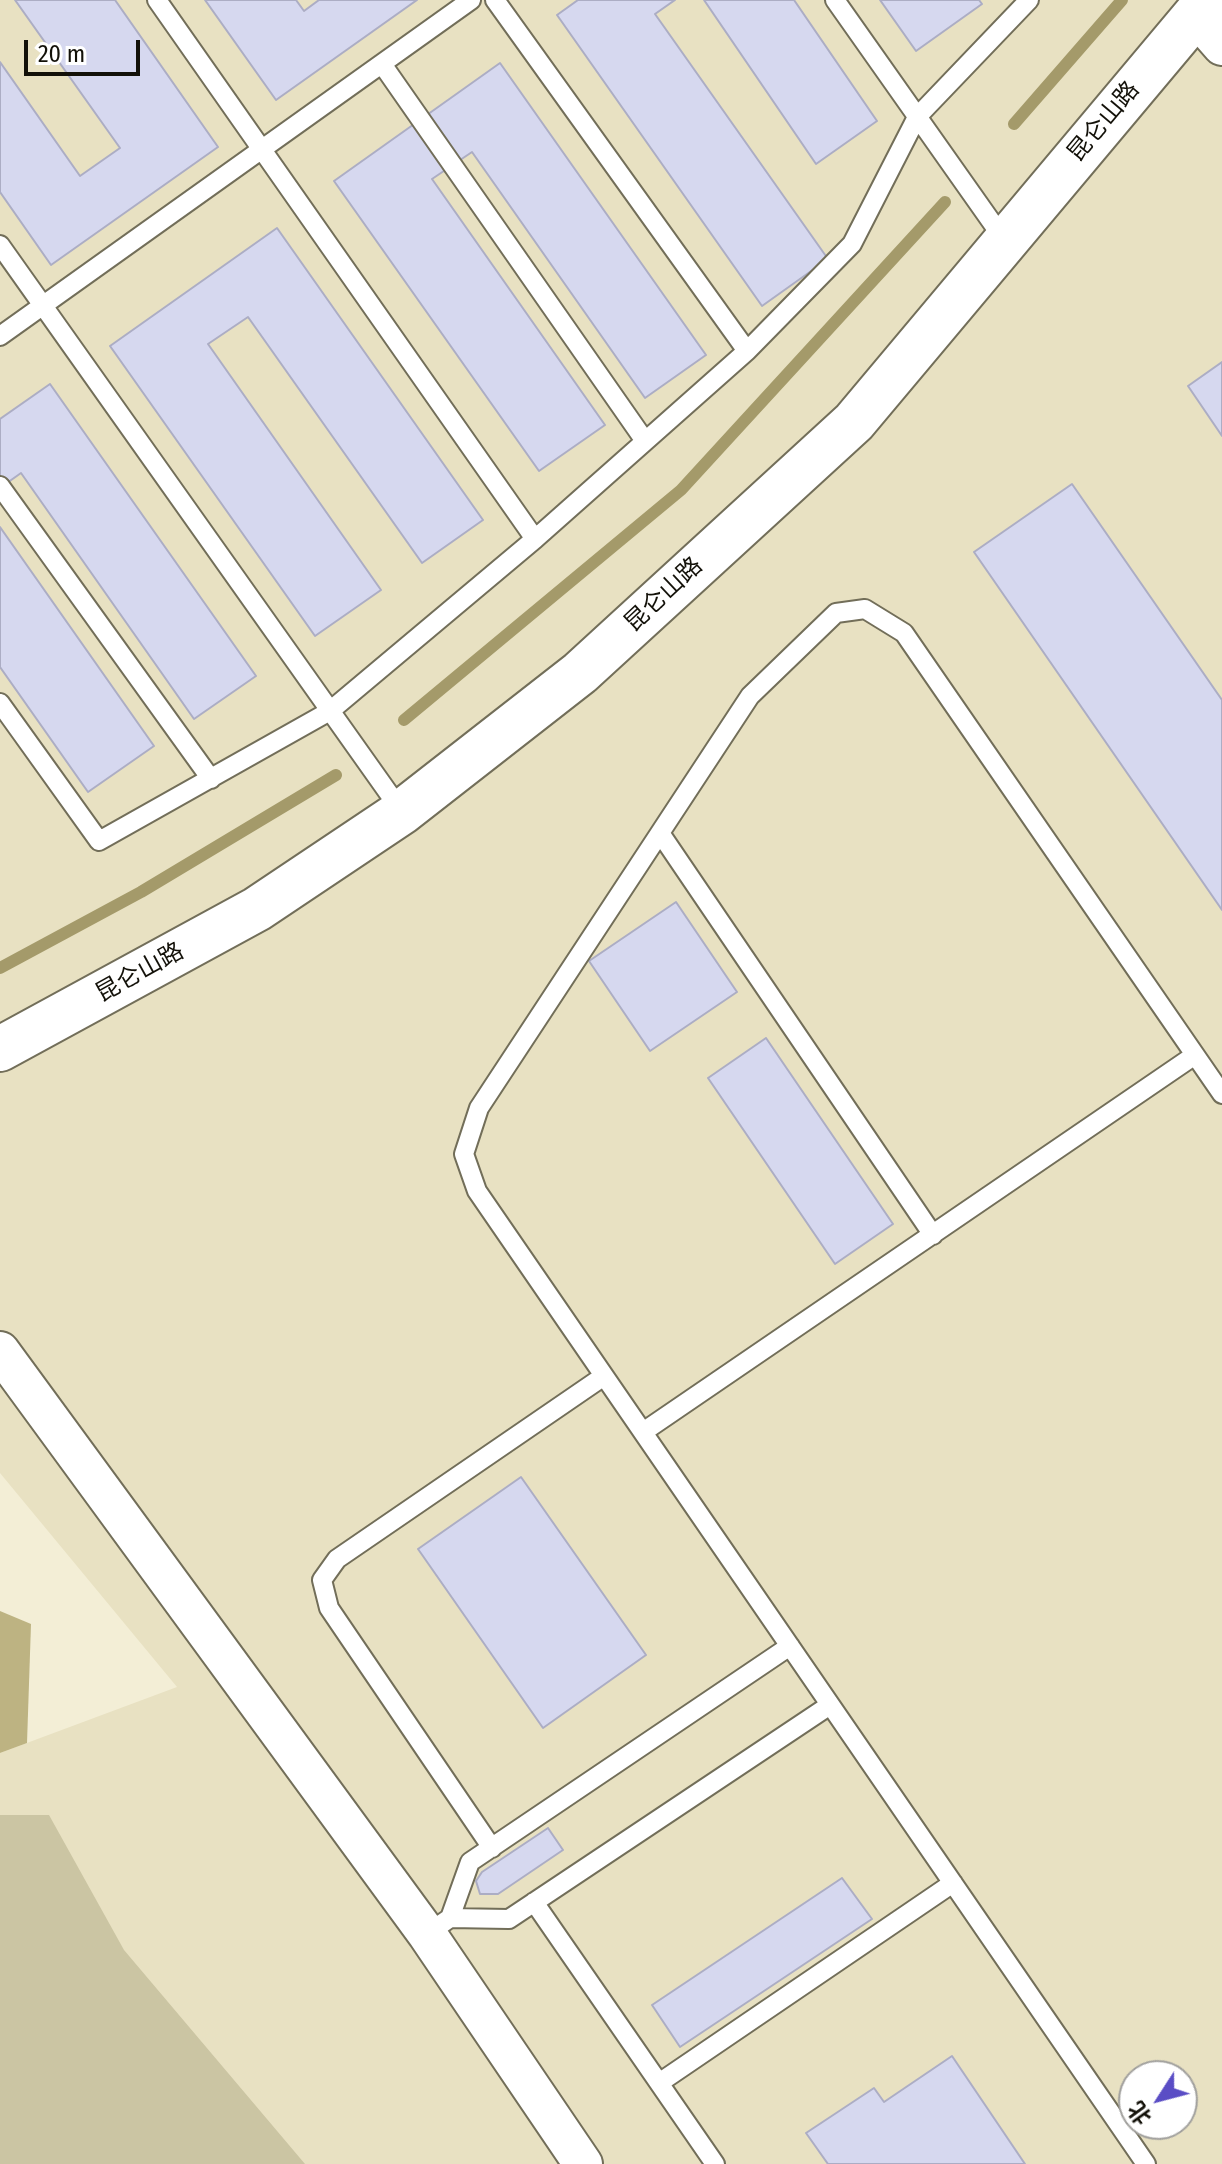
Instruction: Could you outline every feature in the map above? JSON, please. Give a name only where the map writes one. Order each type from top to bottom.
[{"type":"main road","name":"昆仑山路","points":[[0,1049],[257,909],[402,812],[580,673],[854,422],[1201,7]]},
{"type":"street","points":[[1201,7],[1222,46]]},
{"type":"street","points":[[0,1351],[438,1926],[583,2164]]},
{"type":"lane","points":[[157,0],[535,539]]},
{"type":"lane","points":[[0,336],[471,0]]},
{"type":"lane","points":[[495,0],[747,351]]},
{"type":"lane","points":[[835,0],[1005,241]]},
{"type":"lane","points":[[0,703],[99,841],[330,711],[535,539],[747,351],[852,244],[917,117],[1029,0]]},
{"type":"lane","points":[[382,64],[645,441]]},
{"type":"lane","points":[[0,245],[402,812]]},
{"type":"lane","points":[[0,486],[211,779]]},
{"type":"lane","points":[[1146,2164],[477,1191],[464,1154],[479,1108],[750,696],[836,613],[865,609],[904,633],[1222,1094]]},
{"type":"lane","points":[[660,833],[933,1235]]},
{"type":"lane","points":[[643,1432],[1195,1055]]},
{"type":"lane","points":[[492,1848],[329,1608],[322,1580],[337,1559],[604,1376]]},
{"type":"lane","points":[[438,1926],[470,1862],[790,1646]]},
{"type":"lane","points":[[438,1926],[509,1919],[830,1705]]},
{"type":"lane","points":[[659,2083],[953,1883]]},
{"type":"lane","points":[[534,1902],[715,2164]]},
{"type":"shaded area","points":[[0,0],[1222,0],[1222,2164],[0,2164],[0,1753],[177,1687],[0,1473]]},
{"type":"shaded area","points":[[0,1611],[31,1624],[27,1743],[0,1753]]},
{"type":"shaded area","points":[[0,1815],[49,1815],[124,1950],[305,2164],[0,2164]]},
{"type":"building","points":[[15,0],[115,0],[218,147],[51,265],[0,192],[0,62],[80,176],[120,148]]},
{"type":"building","points":[[205,0],[296,0],[304,11],[319,0],[417,0],[276,100]]},
{"type":"building","points":[[578,0],[675,0],[655,14],[828,259],[762,306],[557,15]]},
{"type":"building","points":[[704,0],[794,0],[877,121],[816,164]]},
{"type":"building","points":[[880,0],[979,0],[982,4],[916,51]]},
{"type":"building","points":[[500,63],[706,355],[645,398],[472,152],[432,179],[605,425],[539,471],[334,181]]},
{"type":"building","points":[[277,228],[483,520],[422,563],[248,317],[208,344],[381,590],[315,636],[110,346]]},
{"type":"building","points":[[1222,362],[1222,436],[1188,386]]},
{"type":"building","points":[[50,384],[256,676],[194,719],[21,473],[0,488],[0,419]]},
{"type":"building","points":[[1072,484],[1222,700],[1222,910],[974,552]]},
{"type":"building","points":[[0,527],[154,746],[88,792],[0,667]]},
{"type":"building","points":[[676,902],[737,992],[650,1051],[589,961]]},
{"type":"building","points":[[766,1038],[893,1224],[835,1264],[708,1078]]},
{"type":"building","points":[[521,1477],[646,1655],[543,1728],[418,1549]]},
{"type":"building","points":[[548,1828],[563,1850],[498,1894],[480,1894],[476,1881],[482,1872]]},
{"type":"building","points":[[842,1878],[872,1919],[680,2047],[652,2005]]},
{"type":"building","points":[[952,2056],[1025,2164],[828,2164],[806,2133],[874,2088],[884,2102]]},
{"type":"waterway","points":[[1014,124],[1122,0]]},
{"type":"waterway","points":[[404,720],[681,490],[945,202]]},
{"type":"waterway","points":[[0,968],[141,892],[336,775]]}]
